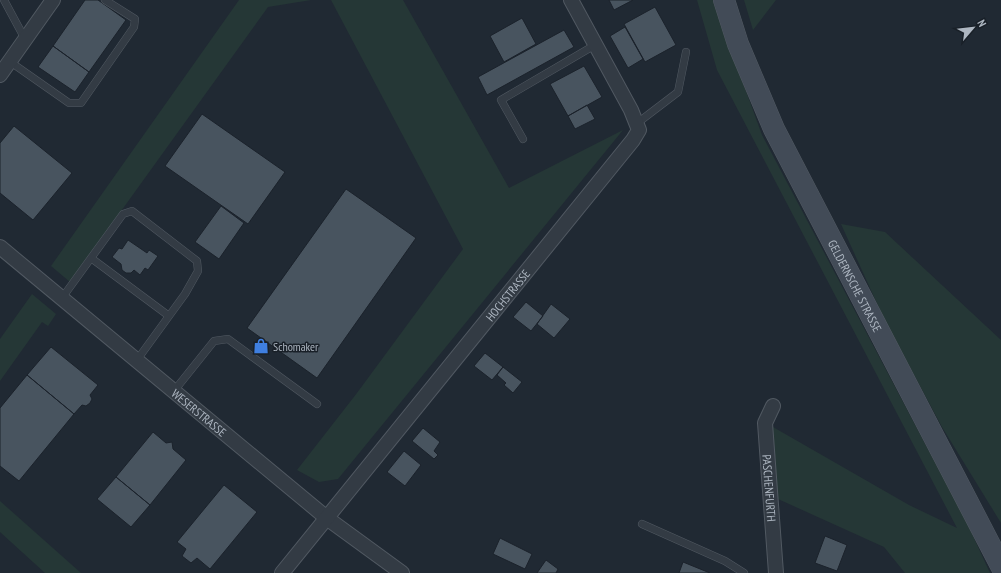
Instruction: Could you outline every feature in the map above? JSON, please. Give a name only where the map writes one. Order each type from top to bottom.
[{"type":"main road","name":"GELDERNSCHE STRASSE","points":[[724,0],[738,44],[774,129],[1001,566]]},
{"type":"street","points":[[0,75],[53,0]]},
{"type":"street","points":[[571,0],[631,110],[636,124]]},
{"type":"street","name":"HOCHSTRASSE","points":[[282,573],[633,140],[638,130],[636,124]]},
{"type":"street","name":"WESERSTRASSE","points":[[0,246],[328,518],[402,573]]},
{"type":"street","name":"PASCHENFURTH","points":[[773,406],[765,423],[776,573]]},
{"type":"lane","points":[[4,0],[25,39]]},
{"type":"lane","points":[[10,61],[69,103],[81,103],[134,27],[135,19],[105,0]]},
{"type":"lane","points":[[524,140],[501,100],[595,45]]},
{"type":"lane","points":[[636,124],[678,92],[686,52]]},
{"type":"lane","points":[[62,298],[124,214],[132,212],[197,261],[198,270],[185,294],[137,360]]},
{"type":"lane","points":[[91,258],[169,316]]},
{"type":"lane","points":[[174,391],[214,341],[228,339],[317,404]]},
{"type":"lane","points":[[642,524],[725,561],[744,573]]},
{"type":"shaded area","points":[[239,0],[311,0],[268,7],[70,282],[51,266]]},
{"type":"shaded area","points":[[331,0],[403,0],[509,188],[623,130],[338,479],[319,482],[297,470],[357,393],[463,249]]},
{"type":"shaded area","points":[[697,0],[713,0],[762,135],[968,525],[990,573],[905,573],[884,547],[778,499],[773,427],[909,505],[957,528],[717,70]]},
{"type":"shaded area","points":[[744,0],[776,0],[753,30]]},
{"type":"shaded area","points":[[841,224],[885,232],[1001,340],[1001,523],[942,427],[884,319]]},
{"type":"shaded area","points":[[32,294],[56,314],[48,326],[42,322],[0,381],[0,339]]},
{"type":"shaded area","points":[[0,501],[81,573],[45,573],[0,532]]},
{"type":"building","points":[[85,0],[98,0],[126,20],[89,72],[53,46]]},
{"type":"building","points":[[609,0],[633,0],[614,10]]},
{"type":"building","points":[[655,7],[676,45],[645,62],[624,24]]},
{"type":"building","points":[[522,18],[536,44],[504,62],[490,36]]},
{"type":"building","points":[[625,27],[643,59],[628,68],[610,36]]},
{"type":"building","points":[[564,30],[574,47],[487,95],[478,77]]},
{"type":"building","points":[[53,46],[89,72],[75,92],[38,67]]},
{"type":"building","points":[[584,66],[602,97],[568,116],[550,84]]},
{"type":"building","points":[[587,105],[595,119],[575,129],[568,116]]},
{"type":"building","points":[[202,114],[285,172],[248,224],[165,166]]},
{"type":"building","points":[[14,126],[72,173],[33,220],[0,193],[0,143]]},
{"type":"building","points":[[346,189],[416,238],[317,378],[247,328]]},
{"type":"building","points":[[221,206],[244,223],[219,259],[195,242]]},
{"type":"building","points":[[128,240],[147,253],[149,250],[158,256],[148,270],[145,268],[140,275],[134,270],[131,273],[126,273],[122,270],[121,264],[112,257],[119,248],[122,249]]},
{"type":"building","points":[[526,302],[543,316],[531,331],[513,317]]},
{"type":"building","points":[[551,304],[570,319],[554,338],[537,324]]},
{"type":"building","points":[[51,347],[98,385],[90,395],[92,399],[90,403],[86,406],[82,405],[74,414],[27,375]]},
{"type":"building","points":[[485,353],[503,367],[492,380],[474,366]]},
{"type":"building","points":[[503,367],[522,382],[513,393],[504,385],[506,383],[497,375]]},
{"type":"building","points":[[27,375],[74,414],[19,481],[0,466],[0,408]]},
{"type":"building","points":[[423,428],[440,442],[434,451],[438,455],[434,459],[412,441]]},
{"type":"building","points":[[153,432],[166,443],[172,442],[173,449],[186,460],[150,505],[116,477]]},
{"type":"building","points":[[404,451],[421,465],[405,486],[387,472]]},
{"type":"building","points":[[116,477],[150,505],[131,527],[97,499]]},
{"type":"building","points":[[224,485],[257,512],[210,569],[197,558],[191,563],[182,556],[186,549],[177,542]]},
{"type":"building","points":[[825,536],[847,545],[837,571],[815,563]]},
{"type":"building","points":[[500,538],[532,554],[525,569],[493,554]]},
{"type":"building","points":[[546,560],[558,569],[556,573],[537,573]]},
{"type":"building","points":[[683,562],[710,573],[679,573]]},
{"type":"place","name":"Schomaker","points":[[261,346]]}]
